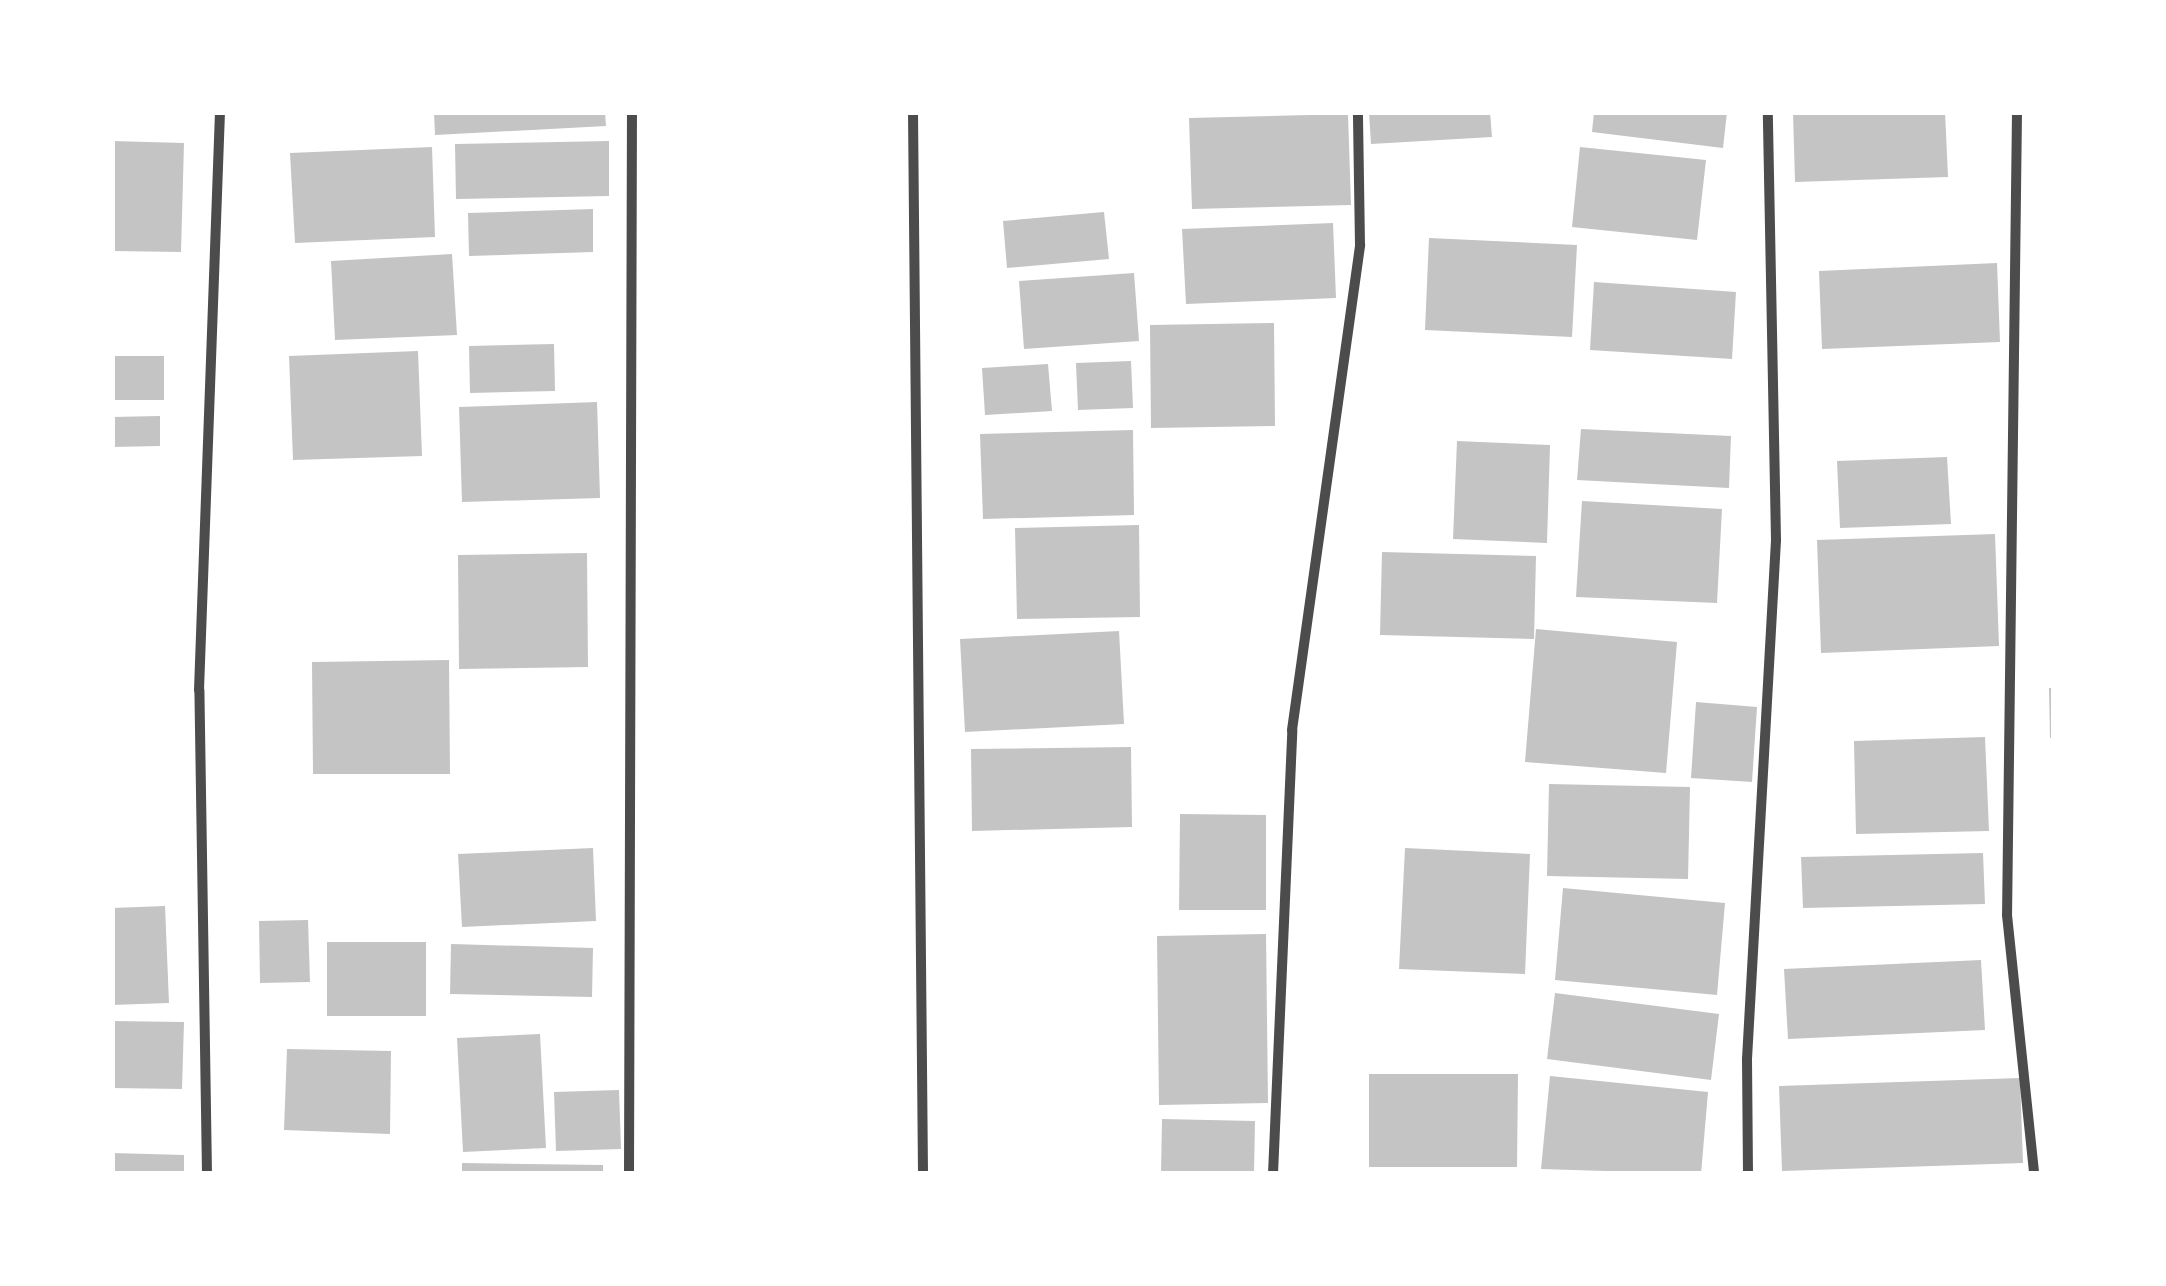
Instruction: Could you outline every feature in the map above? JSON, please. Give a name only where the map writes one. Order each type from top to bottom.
[{"type":"street","points":[[207,1174],[199,690],[220,112]]},
{"type":"street","points":[[629,1174],[632,112]]},
{"type":"street","points":[[913,112],[922,1174]]},
{"type":"street","points":[[1273,1174],[1292,730],[1360,244],[1358,112]]},
{"type":"street","points":[[1748,1174],[1747,1059],[1776,540],[1768,112]]},
{"type":"street","points":[[2017,112],[2007,915],[2034,1174]]},
{"type":"building","points":[[434,112],[605,112],[606,126],[435,135]]},
{"type":"building","points":[[1369,112],[1490,112],[1492,137],[1371,144]]},
{"type":"building","points":[[1594,112],[1727,112],[1723,148],[1592,132]]},
{"type":"building","points":[[1793,112],[1945,112],[1948,177],[1795,182]]},
{"type":"building","points":[[1348,114],[1351,205],[1192,209],[1189,118]]},
{"type":"building","points":[[112,141],[184,143],[181,252],[112,251]]},
{"type":"building","points":[[609,141],[609,196],[456,199],[455,144]]},
{"type":"building","points":[[432,147],[435,237],[295,243],[290,153]]},
{"type":"building","points":[[1580,147],[1706,160],[1697,240],[1572,227]]},
{"type":"building","points":[[593,209],[593,252],[469,256],[468,213]]},
{"type":"building","points":[[1104,212],[1109,259],[1007,268],[1003,221]]},
{"type":"building","points":[[1333,223],[1336,298],[1186,304],[1182,229]]},
{"type":"building","points":[[1429,238],[1577,245],[1572,337],[1425,330]]},
{"type":"building","points":[[452,254],[457,335],[335,340],[331,261]]},
{"type":"building","points":[[1997,263],[2000,342],[1822,349],[1819,271]]},
{"type":"building","points":[[1134,273],[1139,341],[1024,349],[1019,281]]},
{"type":"building","points":[[1594,282],[1736,292],[1732,359],[1590,350]]},
{"type":"building","points":[[1274,323],[1275,426],[1151,428],[1150,325]]},
{"type":"building","points":[[554,344],[555,391],[470,393],[469,346]]},
{"type":"building","points":[[418,351],[422,456],[293,460],[289,356]]},
{"type":"building","points":[[112,356],[164,356],[164,400],[112,400]]},
{"type":"building","points":[[1131,361],[1133,408],[1078,410],[1076,363]]},
{"type":"building","points":[[1048,364],[1052,411],[985,415],[982,368]]},
{"type":"building","points":[[597,402],[600,498],[462,502],[459,407]]},
{"type":"building","points":[[160,416],[160,446],[112,447],[112,417]]},
{"type":"building","points":[[1581,429],[1731,436],[1729,488],[1577,480]]},
{"type":"building","points":[[1133,430],[1134,515],[983,519],[980,434]]},
{"type":"building","points":[[1457,441],[1550,445],[1547,543],[1453,539]]},
{"type":"building","points":[[1947,457],[1951,524],[1840,528],[1837,461]]},
{"type":"building","points":[[1582,501],[1722,509],[1717,603],[1576,597]]},
{"type":"building","points":[[1139,525],[1140,617],[1017,619],[1015,528]]},
{"type":"building","points":[[1995,534],[1999,646],[1821,653],[1817,540]]},
{"type":"building","points":[[1382,552],[1536,556],[1534,639],[1380,635]]},
{"type":"building","points":[[587,553],[588,667],[459,669],[458,555]]},
{"type":"building","points":[[1536,629],[1677,642],[1666,773],[1525,762]]},
{"type":"building","points":[[1119,631],[1124,724],[965,732],[960,639]]},
{"type":"building","points":[[449,660],[450,774],[313,774],[312,662]]},
{"type":"building","points":[[2049,688],[2054,688],[2054,738],[2050,738]]},
{"type":"building","points":[[1696,702],[1757,707],[1752,782],[1691,778]]},
{"type":"building","points":[[1985,737],[1989,831],[1856,834],[1854,741]]},
{"type":"building","points":[[1131,747],[1132,827],[972,831],[971,749]]},
{"type":"building","points":[[1549,784],[1690,787],[1688,879],[1547,876]]},
{"type":"building","points":[[1180,814],[1266,815],[1266,910],[1179,910]]},
{"type":"building","points":[[593,848],[596,921],[462,927],[458,854]]},
{"type":"building","points":[[1405,848],[1530,854],[1525,974],[1399,969]]},
{"type":"building","points":[[1983,853],[1985,904],[1803,908],[1801,857]]},
{"type":"building","points":[[1563,888],[1725,903],[1717,995],[1555,980]]},
{"type":"building","points":[[165,906],[169,1003],[112,1005],[112,908]]},
{"type":"building","points":[[308,920],[310,982],[260,983],[259,921]]},
{"type":"building","points":[[1266,934],[1268,1103],[1159,1105],[1157,936]]},
{"type":"building","points":[[327,942],[426,942],[426,1016],[327,1016]]},
{"type":"building","points":[[451,944],[593,948],[592,997],[450,994]]},
{"type":"building","points":[[1981,960],[1985,1030],[1788,1039],[1784,969]]},
{"type":"building","points":[[1555,993],[1719,1014],[1711,1080],[1547,1059]]},
{"type":"building","points":[[112,1021],[184,1022],[182,1089],[112,1088]]},
{"type":"building","points":[[540,1034],[546,1148],[463,1152],[457,1038]]},
{"type":"building","points":[[287,1049],[391,1051],[390,1134],[284,1130]]},
{"type":"building","points":[[1369,1074],[1518,1074],[1517,1167],[1369,1167]]},
{"type":"building","points":[[1550,1076],[1708,1092],[1701,1174],[1541,1169]]},
{"type":"building","points":[[2020,1078],[2023,1163],[1782,1171],[1779,1086]]},
{"type":"building","points":[[619,1090],[621,1149],[556,1151],[554,1092]]},
{"type":"building","points":[[1162,1119],[1255,1121],[1254,1174],[1161,1174]]},
{"type":"building","points":[[112,1153],[184,1155],[184,1174],[112,1174]]},
{"type":"building","points":[[462,1163],[603,1165],[603,1174],[462,1174]]}]
